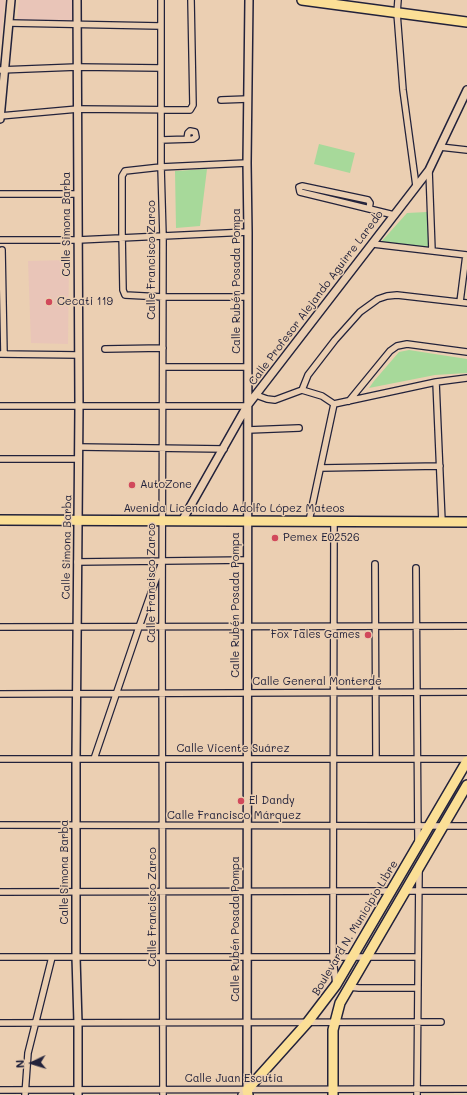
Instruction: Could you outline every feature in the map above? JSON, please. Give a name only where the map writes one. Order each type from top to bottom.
[{"type":"main road","points":[[302,0],[467,22]]},
{"type":"main road","name":"Avenida Licenciado Adolfo López Mateos","points":[[0,520],[467,522]]},
{"type":"main road","name":"Boulevard N. Municipio Libre","points":[[246,1093],[307,1023],[336,985],[467,760]]},
{"type":"main road","points":[[333,1092],[332,1039],[334,1023],[340,1003],[442,826],[465,790]]},
{"type":"street","points":[[11,0],[3,70],[0,117],[78,109],[190,110],[193,105],[191,0]]},
{"type":"street","name":"Calle Simona Barba","points":[[77,0],[79,355],[76,627],[77,1092]]},
{"type":"street","name":"Calle Francisco Zarco","points":[[161,0],[161,167],[163,236],[163,1092]]},
{"type":"street","name":"Calle Rubén Posada Pompa","points":[[246,1093],[248,825],[247,164],[249,0]]},
{"type":"street","points":[[398,0],[397,13],[403,90],[416,186]]},
{"type":"street","points":[[9,23],[160,26]]},
{"type":"street","points":[[3,70],[78,67],[161,68]]},
{"type":"street","name":"Calle Profesor Alejando Aguirre Laredo","points":[[182,521],[248,406],[429,170],[467,90]]},
{"type":"street","points":[[221,100],[248,99]]},
{"type":"street","points":[[161,140],[187,139]]},
{"type":"street","points":[[440,147],[467,150]]},
{"type":"street","points":[[247,164],[161,167],[127,170],[123,172],[122,238],[124,294],[126,296],[248,297]]},
{"type":"street","points":[[429,170],[432,251]]},
{"type":"street","points":[[369,209],[370,203],[368,200],[302,186],[299,188],[300,192],[369,209],[394,215]]},
{"type":"street","points":[[333,200],[334,193]]},
{"type":"street","points":[[0,194],[78,194]]},
{"type":"street","points":[[0,240],[78,240],[248,232]]},
{"type":"street","points":[[373,244],[467,255],[460,302]]},
{"type":"street","points":[[2,250],[2,354],[79,355]]},
{"type":"street","points":[[302,390],[308,375],[335,340],[360,312],[378,299],[397,295],[467,303]]},
{"type":"street","points":[[349,401],[390,351],[397,346],[407,344],[467,352]]},
{"type":"street","points":[[105,348],[163,348]]},
{"type":"street","points":[[163,367],[248,367]]},
{"type":"street","points":[[256,395],[275,400],[302,390],[322,396],[334,404],[436,382],[467,378]]},
{"type":"street","points":[[436,382],[442,522]]},
{"type":"street","points":[[309,521],[334,404]]},
{"type":"street","points":[[0,406],[248,406]]},
{"type":"street","points":[[248,430],[298,428]]},
{"type":"street","points":[[79,447],[224,449]]},
{"type":"street","points":[[0,459],[79,459]]},
{"type":"street","points":[[321,468],[440,466]]},
{"type":"street","points":[[334,521],[333,957],[336,985]]},
{"type":"street","points":[[77,562],[248,560]]},
{"type":"street","points":[[94,759],[163,561]]},
{"type":"street","points":[[374,564],[376,759]]},
{"type":"street","points":[[416,568],[418,845]]},
{"type":"street","points":[[0,627],[467,626]]},
{"type":"street","name":"Calle General Monterde","points":[[0,694],[467,692]]},
{"type":"street","name":"Calle Vicente Suárez","points":[[0,759],[467,760]]},
{"type":"street","name":"Calle Francisco Márquez","points":[[0,825],[467,826]]},
{"type":"street","points":[[417,1095],[417,957],[419,867]]},
{"type":"street","points":[[0,892],[392,891]]},
{"type":"street","points":[[405,891],[467,891]]},
{"type":"street","points":[[25,1092],[27,1060],[52,956]]},
{"type":"street","points":[[0,957],[417,957]]},
{"type":"street","points":[[348,987],[417,988]]},
{"type":"street","points":[[0,1023],[441,1022]]},
{"type":"street","name":"Calle Juan Escutia","points":[[0,1090],[25,1092],[246,1093],[333,1092],[417,1088],[467,1089]]},
{"type":"shaded area","points":[[0,0],[5,0],[1,39],[0,38]]},
{"type":"shaded area","points":[[19,0],[72,0],[72,21],[17,20]]},
{"type":"shaded area","name":"Cecati 119","points":[[69,260],[68,344],[31,343],[28,261]]},
{"type":"green space","points":[[319,144],[355,153],[350,173],[314,164]]},
{"type":"green space","points":[[207,169],[200,226],[176,228],[175,171]]},
{"type":"green space","points":[[427,212],[429,248],[381,242],[407,213]]},
{"type":"green space","points":[[409,350],[467,359],[467,373],[435,375],[369,388],[399,352]]},
{"type":"place","name":"Cecati 119","points":[[49,302]]},
{"type":"place","name":"AutoZone","points":[[132,485]]},
{"type":"place","name":"Pemex E02526","points":[[275,538]]},
{"type":"place","name":"Fox Tales Games","points":[[368,635]]},
{"type":"place","name":"El Dandy","points":[[241,801]]}]
